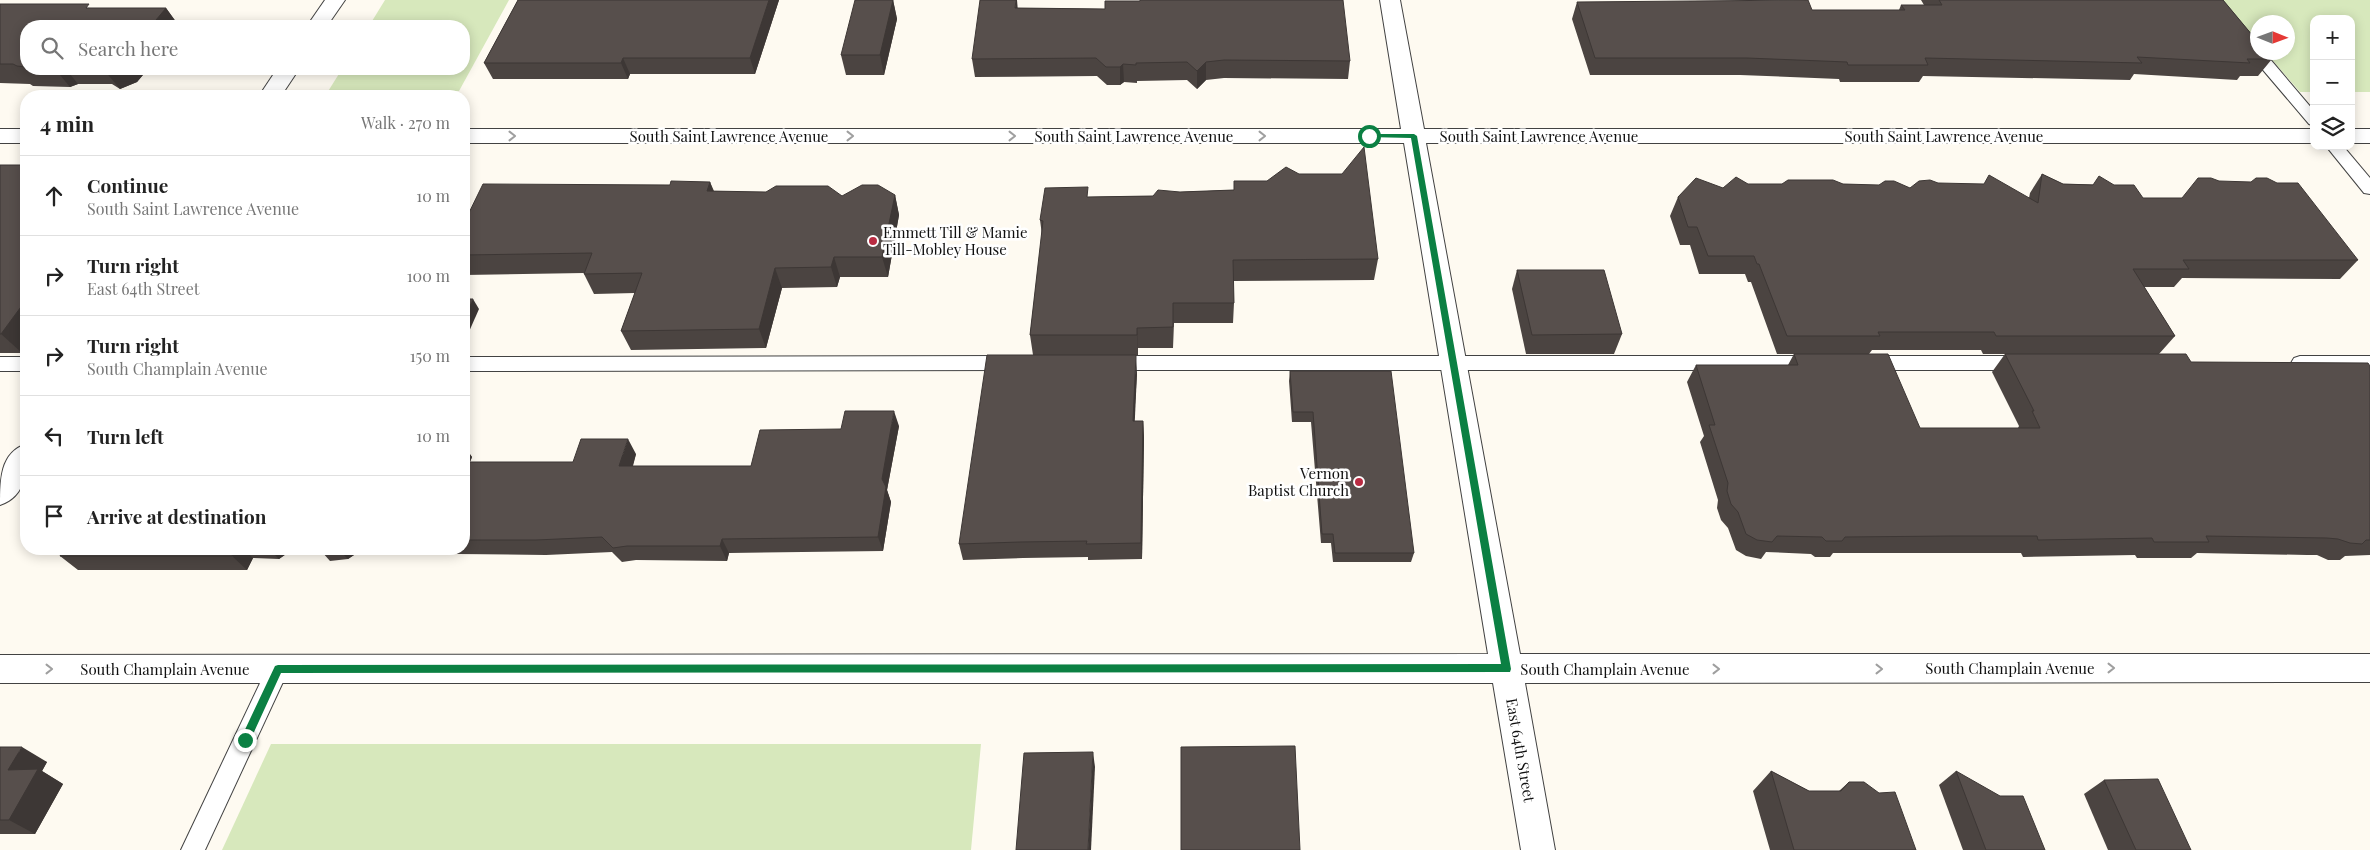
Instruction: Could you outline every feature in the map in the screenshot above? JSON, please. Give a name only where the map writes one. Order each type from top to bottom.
[{"type":"street","points":[[321,20],[335,0]]},
{"type":"street","name":"East 64th Street","points":[[1390,0],[1538,850]]},
{"type":"street","points":[[274,90],[284,75]]},
{"type":"street","points":[[0,136],[20,136]]},
{"type":"street","name":"South Saint Lawrence Avenue","points":[[470,136],[2310,136]]},
{"type":"street","points":[[2355,136],[2370,136]]},
{"type":"street","points":[[0,493],[20,463]]},
{"type":"street","name":"South Champlain Avenue","points":[[0,669],[2370,668]]},
{"type":"lane","points":[[2243,37],[2310,116]]},
{"type":"lane","points":[[2337,150],[2370,189]]},
{"type":"lane","points":[[470,364],[1029,363]]},
{"type":"lane","points":[[1098,363],[1830,363]]},
{"type":"lane","points":[[1850,363],[2040,363]]},
{"type":"lane","points":[[2280,363],[2370,363]]},
{"type":"lane","points":[[0,364],[20,364]]},
{"type":"lane","points":[[193,850],[278,669]]},
{"type":"green space","points":[[385,0],[509,0],[470,71],[470,20],[373,20]]},
{"type":"green space","points":[[2222,0],[2370,0],[2370,92],[2355,92],[2355,15],[2310,15],[2310,92],[2300,92],[2272,60],[2295,60],[2295,15],[2250,15],[2250,34]]},
{"type":"green space","points":[[338,75],[468,75],[460,90],[329,90]]},
{"type":"green space","points":[[271,744],[981,744],[971,850],[222,850]]},
{"type":"building","points":[[518,0],[769,0],[750,58],[623,58],[621,63],[484,63]]},
{"type":"building","points":[[855,0],[893,0],[880,55],[841,55]]},
{"type":"building","points":[[980,0],[1016,0],[1015,8],[1105,9],[1105,1],[1343,0],[1350,61],[1224,60],[1206,62],[1197,71],[1187,62],[1136,63],[1136,65],[1123,64],[1120,67],[1106,67],[1096,58],[972,59]]},
{"type":"building","points":[[1808,0],[1812,10],[1905,10],[1901,5],[1942,5],[1939,0],[2223,0],[2250,32],[2250,59],[2247,59],[2250,63],[2137,57],[2142,63],[1925,58],[1928,65],[1848,65],[1847,62],[1747,58],[1595,58],[1577,2]]},
{"type":"building","points":[[0,4],[89,4],[86,8],[166,8],[156,20],[20,20],[20,66],[13,64],[0,64]]},
{"type":"building","points":[[1364,147],[1378,259],[1233,260],[1234,303],[1173,303],[1173,327],[1137,328],[1137,335],[1030,335],[1043,221],[1040,220],[1045,188],[1088,187],[1087,197],[1153,196],[1158,190],[1180,192],[1234,190],[1234,181],[1267,181],[1286,167],[1299,174],[1342,174]]},
{"type":"building","points":[[0,165],[20,165],[20,308],[0,334]]},
{"type":"building","points":[[2042,174],[2063,184],[2093,185],[2099,176],[2114,185],[2134,185],[2143,198],[2182,198],[2198,178],[2251,182],[2256,178],[2267,178],[2277,183],[2298,183],[2358,260],[2183,260],[2189,269],[2133,269],[2175,336],[1996,336],[1994,332],[1878,332],[1880,336],[1787,336],[1759,264],[1757,264],[1754,256],[1708,256],[1697,227],[1688,227],[1678,197],[1696,178],[1723,188],[1736,177],[1748,184],[1782,184],[1788,180],[1833,180],[1843,184],[1879,185],[1885,181],[1894,181],[1910,188],[1919,181],[1930,180],[1938,183],[1984,184],[1989,175],[2038,203]]},
{"type":"building","points":[[671,181],[710,182],[707,191],[766,192],[776,186],[828,186],[842,196],[862,185],[878,185],[895,195],[882,257],[834,257],[831,267],[775,268],[759,329],[621,331],[642,273],[584,274],[592,253],[470,255],[470,211],[483,184],[670,185]]},
{"type":"building","points":[[1517,270],[1604,270],[1622,334],[1532,335]]},
{"type":"building","points":[[1794,354],[1888,354],[1920,428],[2040,428],[2032,411],[2034,411],[2005,354],[2186,354],[2191,362],[2368,363],[2370,366],[2370,540],[2366,540],[2362,544],[2327,538],[2206,536],[2209,542],[2154,542],[2152,538],[2038,540],[2037,536],[1949,536],[1845,537],[1842,541],[1826,541],[1822,537],[1777,536],[1772,542],[1757,540],[1746,534],[1738,512],[1731,504],[1727,491],[1728,483],[1709,425],[1715,425],[1696,365],[1798,365]]},
{"type":"building","points":[[987,355],[1136,355],[1133,421],[1143,421],[1141,543],[1086,544],[1087,541],[959,544]]},
{"type":"building","name":"Vernon Baptist Church","points":[[1290,371],[1391,371],[1414,553],[1335,553],[1333,534],[1322,534],[1313,412],[1293,412]]},
{"type":"building","points":[[845,411],[894,411],[882,479],[886,487],[878,537],[722,539],[720,546],[627,546],[613,548],[602,537],[470,540],[470,462],[573,462],[581,439],[628,439],[619,466],[751,466],[760,430],[841,429]]},
{"type":"building","points":[[61,555],[233,555],[232,556]]},
{"type":"building","points":[[1295,746],[1300,850],[1181,850],[1181,747]]},
{"type":"building","points":[[0,747],[22,747],[8,770],[38,769],[9,820],[0,820]]},
{"type":"building","points":[[1093,752],[1088,850],[1016,850],[1024,753]]},
{"type":"building","points":[[1771,771],[1809,791],[1841,791],[1849,782],[1864,782],[1879,793],[1895,792],[1916,850],[1794,850]]},
{"type":"building","points":[[1956,771],[2000,796],[2023,796],[2045,850],[1986,850]]},
{"type":"building","points":[[2158,779],[2191,850],[2136,850],[2104,780]]},
{"type":"place","name":"Emmett Till & Mamie Till-Mobley House","points":[[873,241]]},
{"type":"place","name":"Vernon Baptist Church","points":[[1359,482]]},
{"type":"route","points":[[245,740],[278,669],[1507,669],[1414,136],[1369,136]]}]
